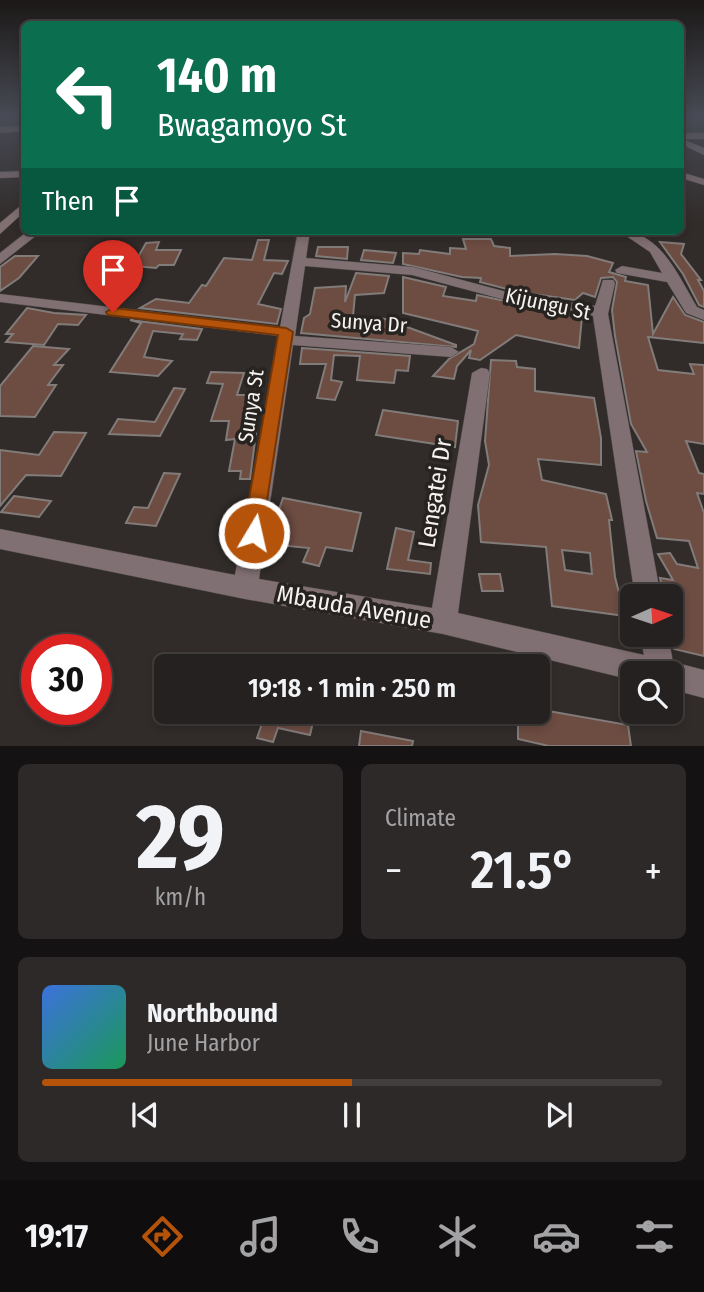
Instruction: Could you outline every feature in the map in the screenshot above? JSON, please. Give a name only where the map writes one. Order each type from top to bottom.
[{"type":"street","points":[[1,175],[21,174]]},
{"type":"street","points":[[684,177],[702,182]]},
{"type":"street","points":[[0,233],[21,209]]},
{"type":"street","points":[[0,233],[21,233]]},
{"type":"street","points":[[0,260],[31,235]]},
{"type":"street","name":"Sunya St","points":[[245,588],[303,235]]},
{"type":"street","points":[[631,235],[655,250],[691,310],[704,315]]},
{"type":"street","name":"Kijungu St","points":[[298,261],[413,271],[517,299],[586,308],[600,314],[646,584]]},
{"type":"street","points":[[622,270],[673,279]]},
{"type":"street","points":[[600,314],[608,283]]},
{"type":"street","name":"Sunya Dr","points":[[0,298],[285,336],[451,352]]},
{"type":"street","name":"Lengatei Dr","points":[[443,622],[481,373]]},
{"type":"street","name":"Mbauda Avenue","points":[[0,539],[245,588],[443,622],[620,663]]},
{"type":"street","name":"Mbauda Avenue","points":[[683,678],[704,684]]},
{"type":"building","points":[[463,239],[491,239],[494,246],[510,248],[510,256],[587,256],[613,263],[609,272],[626,277],[625,281],[648,285],[653,334],[673,297],[685,315],[704,322],[704,343],[648,337],[658,370],[694,374],[690,364],[704,365],[704,444],[686,441],[699,473],[704,474],[704,494],[697,493],[704,513],[704,656],[674,649],[683,647],[683,584],[661,584],[660,578],[673,580],[658,554],[670,553],[677,564],[698,568],[689,541],[657,538],[646,501],[636,451],[647,452],[631,424],[615,336],[612,310],[617,282],[613,277],[601,278],[595,297],[583,293],[575,300],[519,292],[480,282],[481,278],[462,277],[403,264],[403,253],[419,254],[420,250],[450,254],[450,248],[466,249]]},
{"type":"building","points":[[258,240],[269,240],[264,260],[288,261],[282,274],[274,273],[258,304],[281,309],[277,324],[140,308],[156,299],[189,303],[202,285],[206,286],[224,258],[252,260]]},
{"type":"building","points":[[159,242],[156,250],[181,250],[174,265],[159,265],[156,268],[133,266],[146,243]]},
{"type":"building","points":[[660,242],[684,244],[681,254],[701,280],[698,280],[704,291],[704,307],[699,305],[683,274]]},
{"type":"building","points":[[318,247],[348,247],[347,259],[316,256]]},
{"type":"building","points":[[364,250],[396,253],[393,263],[361,260]]},
{"type":"building","points":[[15,256],[38,256],[19,278],[0,291],[0,267]]},
{"type":"building","points":[[356,273],[389,276],[384,293],[355,295],[353,316],[398,320],[396,323],[456,347],[301,333],[304,318],[310,314],[315,288],[346,286],[345,302]]},
{"type":"building","points":[[403,277],[446,287],[443,296],[476,301],[477,295],[582,317],[579,348],[516,335],[480,360],[469,358],[471,350],[457,366],[454,379],[433,376],[449,359],[474,344],[478,331],[403,313]]},
{"type":"building","points":[[27,308],[86,315],[78,325],[58,324],[44,345],[6,342],[13,334],[6,334]]},
{"type":"building","points":[[130,320],[202,329],[197,340],[180,339],[183,334],[153,331],[144,357],[172,361],[158,376],[110,372],[141,323]]},
{"type":"building","points":[[33,346],[69,349],[54,365],[63,365],[48,385],[56,385],[35,417],[0,416],[0,386]]},
{"type":"building","points":[[302,348],[410,356],[408,371],[396,370],[394,383],[357,380],[360,356],[334,355],[331,380],[342,382],[335,400],[317,398],[326,364],[300,364]]},
{"type":"building","points":[[491,360],[516,361],[517,367],[535,369],[535,391],[594,398],[601,438],[601,465],[538,459],[542,480],[606,494],[612,520],[609,520],[615,577],[620,596],[620,615],[552,606],[546,547],[481,542],[478,505],[489,465],[485,441]],"holes":[[[562,550],[590,553],[592,574],[565,570]]]},
{"type":"building","points":[[211,372],[244,373],[237,395],[261,395],[250,479],[240,479],[241,471],[229,471],[235,439],[226,440],[229,421],[211,421],[223,384],[207,383]]},
{"type":"building","points":[[174,388],[185,389],[160,436],[109,434],[118,419],[155,422]]},
{"type":"building","points":[[383,410],[458,421],[455,447],[376,435]]},
{"type":"building","points":[[54,432],[86,433],[61,476],[26,475],[0,506],[0,450],[39,455]]},
{"type":"building","points":[[164,473],[180,474],[156,526],[126,523],[134,507],[148,508]]},
{"type":"building","points":[[14,496],[51,501],[39,517],[1,512]]},
{"type":"building","points":[[283,498],[361,513],[352,551],[326,547],[319,566],[303,562],[309,548],[267,544]]},
{"type":"building","points":[[396,528],[414,532],[408,560],[431,563],[430,574],[387,569]]},
{"type":"building","points":[[479,574],[500,574],[503,591],[482,591]]},
{"type":"building","points":[[550,711],[628,725],[631,746],[549,746],[518,739],[518,724],[550,724]]},
{"type":"building","points":[[262,724],[313,724],[310,735],[278,728],[273,742],[257,738]]},
{"type":"building","points":[[361,731],[413,741],[412,746],[359,746]]},
{"type":"route","points":[[113,312],[286,332],[254,533]]}]
